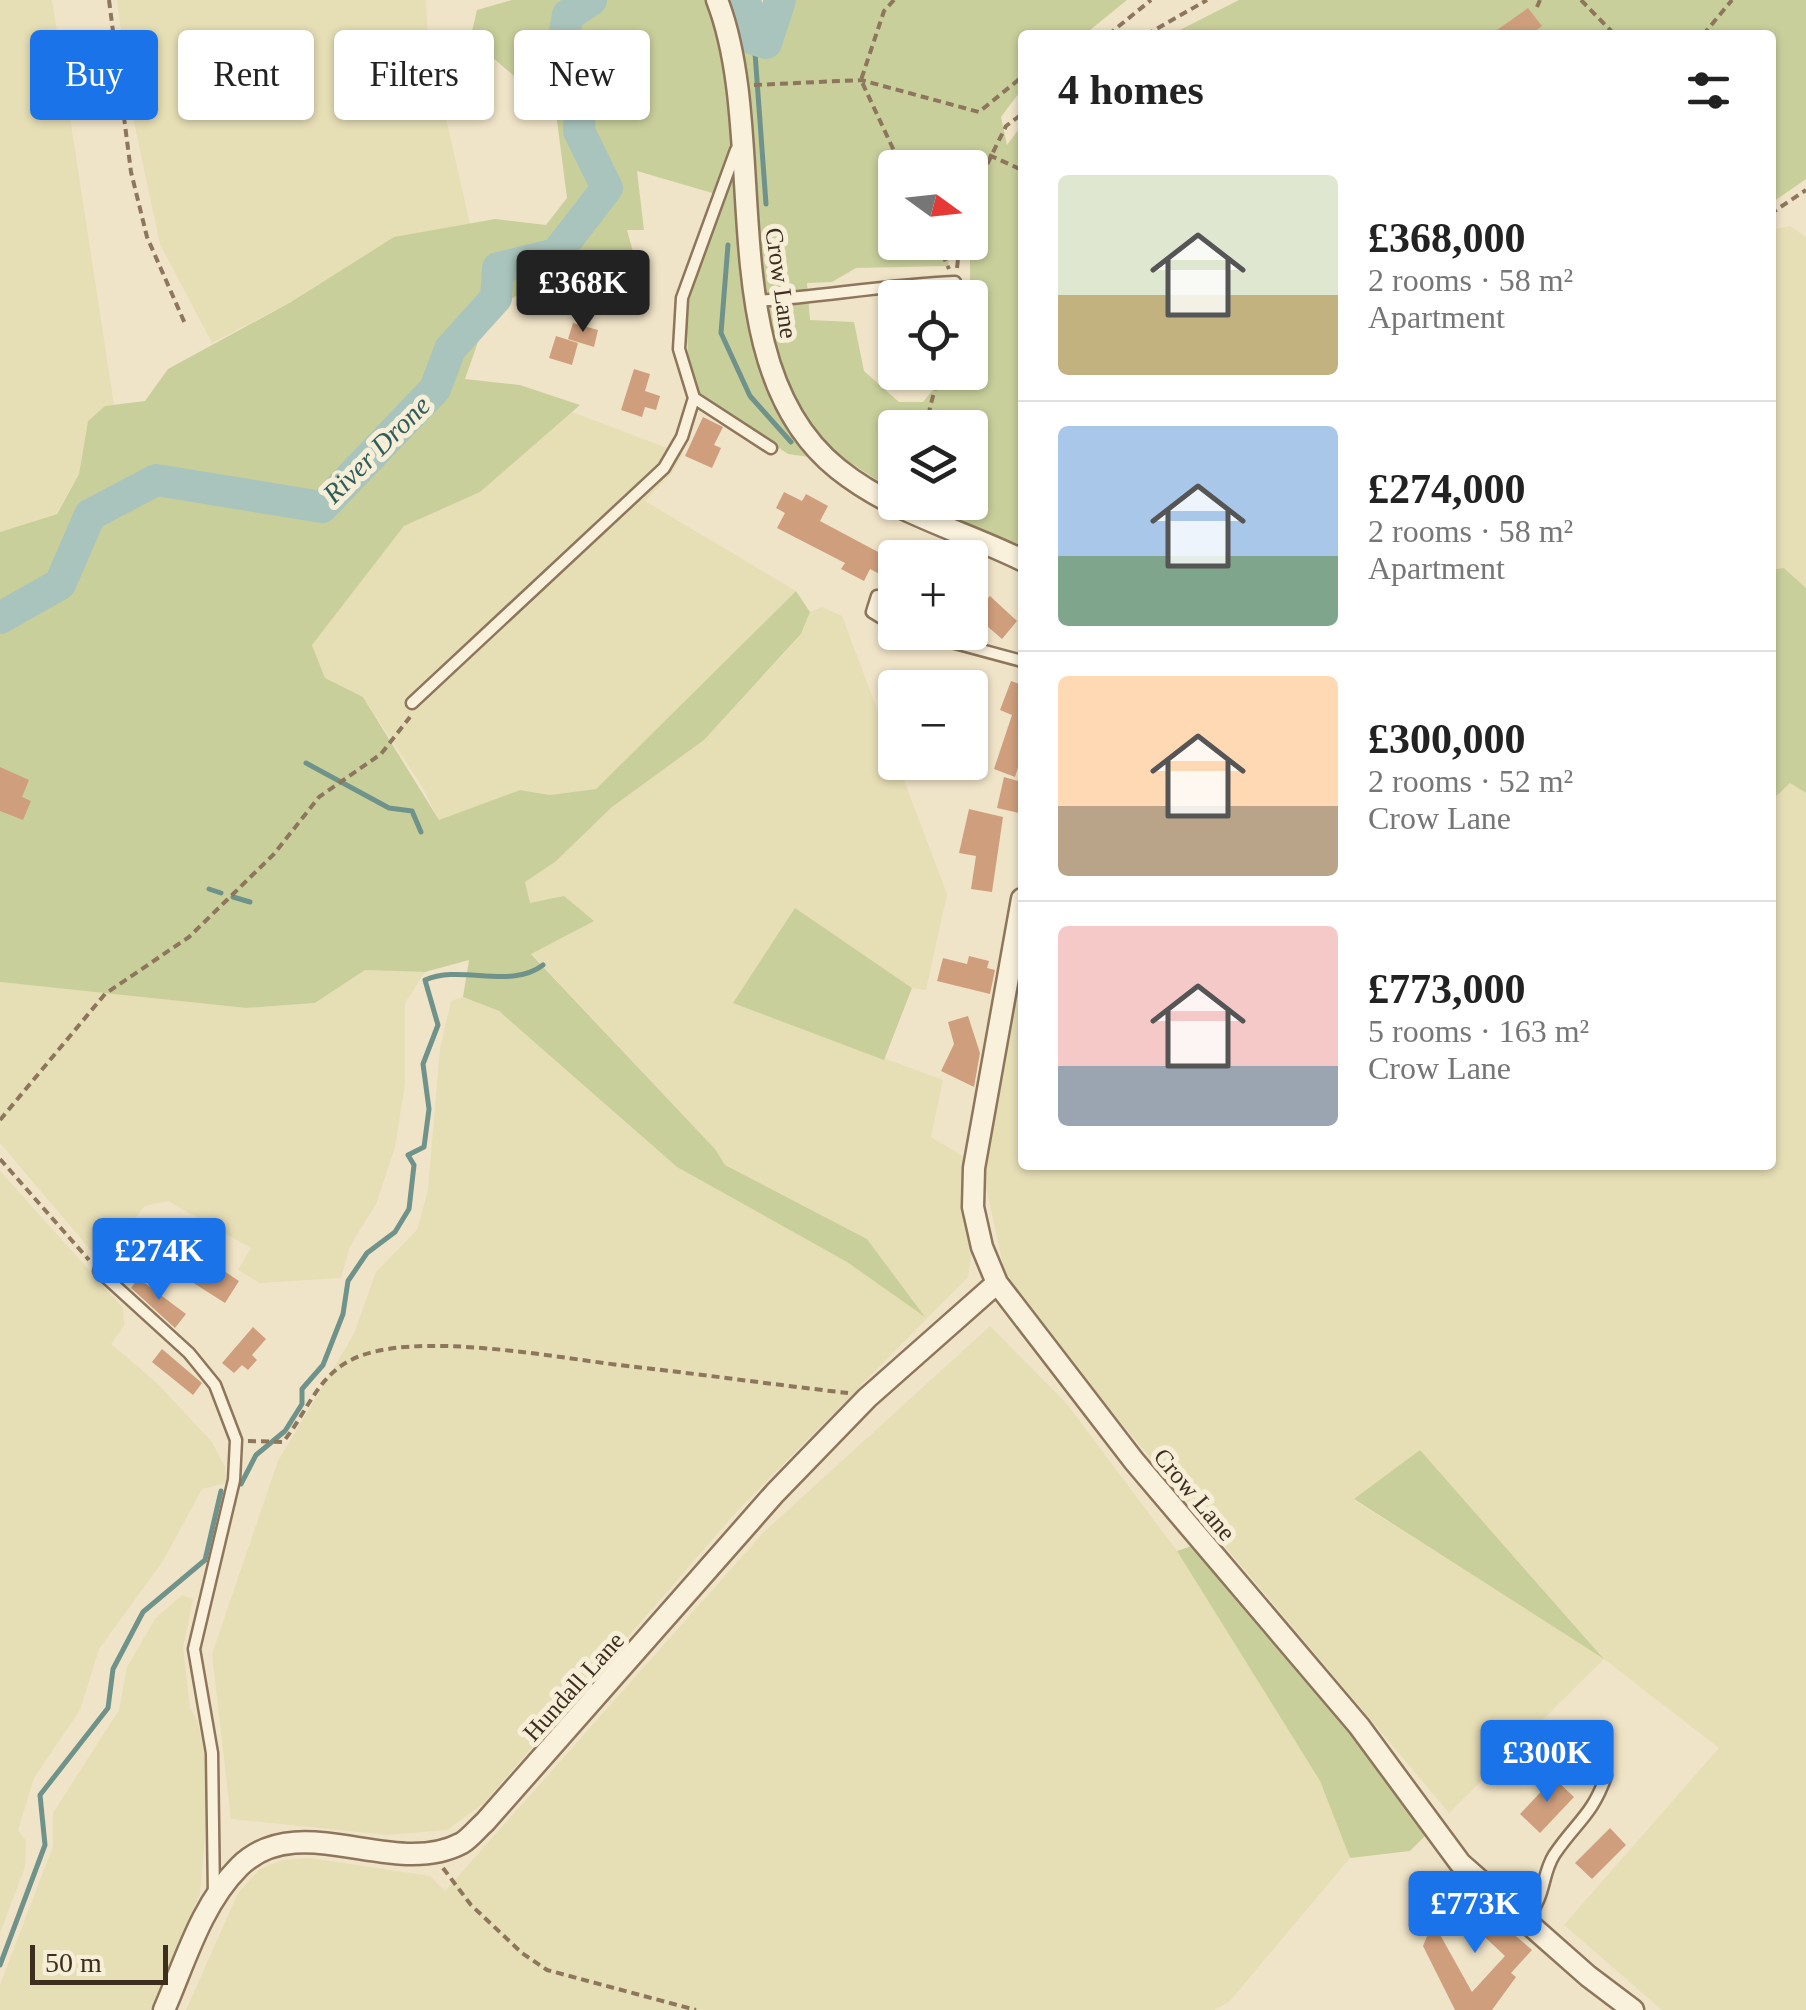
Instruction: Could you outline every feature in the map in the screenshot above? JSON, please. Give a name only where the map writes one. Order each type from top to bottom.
[{"type":"street","name":"Crow Lane","points":[[718,2],[737,62],[756,301],[767,354],[788,403],[838,468],[912,514],[1018,558]]},
{"type":"street","name":"Crow Lane","points":[[1018,922],[974,1168],[973,1207],[982,1247],[997,1282],[1134,1461],[1359,1726],[1440,1841],[1526,1921],[1634,2010]]},
{"type":"street","name":"Hundall Lane","points":[[164,2010],[214,1898],[240,1866],[264,1848],[302,1842],[396,1853],[462,1843],[485,1822],[775,1492],[867,1398],[997,1282]]},
{"type":"lane","points":[[412,703],[664,468],[682,437],[694,398],[678,349],[682,298],[742,135]]},
{"type":"lane","points":[[756,301],[850,294],[878,285]]},
{"type":"lane","points":[[694,398],[771,448]]},
{"type":"lane","points":[[877,596],[872,612],[878,616]]},
{"type":"lane","points":[[981,650],[1018,660]]},
{"type":"lane","points":[[99,1271],[207,1374],[236,1440],[234,1480],[194,1649],[212,1753],[214,1898]]},
{"type":"lane","points":[[1526,1921],[1541,1902],[1552,1858],[1596,1807],[1606,1776]]},
{"type":"path","points":[[109,0],[131,172],[147,237],[186,326]]},
{"type":"path","points":[[894,0],[884,11],[861,80],[894,150]]},
{"type":"path","points":[[1114,30],[1151,0]]},
{"type":"path","points":[[1155,30],[1207,0]]},
{"type":"path","points":[[1537,7],[1540,0]]},
{"type":"path","points":[[1582,0],[1610,30]]},
{"type":"path","points":[[1707,30],[1732,0]]},
{"type":"path","points":[[739,86],[861,80],[979,112],[1018,80]]},
{"type":"path","points":[[988,160],[1006,126],[1018,117]]},
{"type":"path","points":[[990,156],[1018,168]]},
{"type":"path","points":[[1776,210],[1806,190]]},
{"type":"path","points":[[0,1120],[104,994],[188,937],[274,854],[318,798],[382,754],[409,721],[412,703]]},
{"type":"path","points":[[0,1159],[99,1271]]},
{"type":"path","points":[[236,1440],[283,1442],[327,1375],[354,1358],[420,1349],[516,1350],[867,1398]]},
{"type":"path","points":[[435,1850],[446,1874],[472,1905],[522,1953],[547,1970],[696,2010]]},
{"type":"shaded area","points":[[0,0],[52,0],[57,30],[30,30],[30,120],[70,120],[114,405],[105,406],[88,421],[79,474],[56,514],[0,532]]},
{"type":"shaded area","points":[[117,0],[426,0],[428,30],[334,30],[334,120],[446,120],[470,224],[394,237],[291,302],[212,343],[160,244],[134,120],[158,120],[158,30],[121,30]]},
{"type":"shaded area","points":[[1790,226],[1806,237],[1806,588],[1784,568],[1776,569],[1776,229]]},
{"type":"shaded area","points":[[572,412],[683,454],[672,473],[645,501],[796,591],[596,789],[550,795],[520,790],[439,821],[423,788],[363,697],[325,678],[312,645],[404,526],[480,492]]},
{"type":"shaded area","points":[[822,607],[842,616],[878,711],[878,780],[904,780],[947,894],[926,990],[912,988],[795,909],[734,1003],[943,1080],[931,1137],[964,1157],[961,1210],[973,1246],[968,1277],[737,1511],[484,1803],[447,1830],[387,1835],[231,1819],[212,1654],[278,1461],[354,1334],[376,1272],[417,1230],[428,1190],[440,1049],[451,1001],[463,997],[499,1011],[677,1167],[847,1262],[921,1314],[867,1239],[725,1165],[715,1149],[531,953],[525,882],[555,862],[612,807],[704,740],[801,635],[810,612]]},
{"type":"shaded area","points":[[1790,783],[1806,793],[1806,2010],[1662,2010],[1564,1925],[1719,1748],[1604,1659],[1449,1813],[1081,1375],[1005,1273],[984,1178],[1018,994],[1018,1170],[1776,1170],[1776,796]],"holes":[[[1420,1450],[1601,1656],[1354,1500]]]},
{"type":"shaded area","points":[[365,970],[425,972],[405,1003],[405,1084],[395,1147],[376,1204],[350,1246],[341,1278],[260,1283],[238,1270],[251,1248],[168,1201],[145,1206],[100,1261],[0,1143],[0,982],[246,1008],[315,1003]]},
{"type":"shaded area","points":[[0,1171],[123,1308],[124,1326],[111,1344],[157,1383],[212,1442],[225,1467],[226,1483],[202,1489],[163,1561],[99,1649],[80,1710],[34,1778],[18,1830],[26,1841],[25,1867],[0,1933]]},
{"type":"shaded area","points":[[990,1326],[1067,1404],[1177,1551],[1320,1781],[1350,1858],[1229,2002],[1214,2010],[186,2010],[238,1893],[260,1869],[282,1860],[310,1858],[430,1876],[445,1891],[764,1532]]},
{"type":"shaded area","points":[[182,1595],[193,1599],[183,1647],[190,1708],[198,1722],[208,1772],[204,1850],[200,1894],[150,2010],[0,2010],[0,1985],[53,1846],[53,1813],[119,1710],[127,1667],[155,1619]]},
{"type":"green space","points":[[512,0],[708,0],[750,45],[767,46],[785,0],[1127,0],[1090,30],[1018,30],[1018,94],[1001,117],[1007,145],[1018,130],[1018,547],[953,520],[988,520],[988,410],[878,410],[878,481],[851,463],[788,454],[689,388],[686,301],[726,197],[637,171],[644,230],[627,230],[641,281],[591,292],[534,285],[511,299],[479,339],[465,379],[520,385],[580,405],[480,492],[404,526],[312,645],[325,678],[363,697],[439,820],[520,790],[550,795],[596,789],[796,591],[810,612],[801,634],[704,740],[612,807],[555,862],[525,882],[530,903],[564,896],[594,921],[531,954],[715,1149],[725,1165],[867,1239],[925,1317],[847,1262],[677,1167],[499,1011],[463,997],[469,960],[425,972],[365,970],[315,1003],[246,1008],[0,982],[0,532],[57,514],[79,474],[88,421],[105,406],[145,401],[168,369],[291,302],[394,237],[495,219],[546,225],[567,198],[557,120],[650,120],[650,30],[514,30],[514,75],[494,59],[494,30],[472,30],[477,10]],"holes":[[[878,150],[988,150],[988,260],[970,260],[970,280],[988,280],[988,390],[933,390],[923,402],[899,402],[885,390],[878,390],[878,383],[864,371],[854,322],[810,320],[807,283],[832,282],[856,268],[948,266],[949,260],[878,260]]]},
{"type":"green space","points":[[1239,0],[1806,0],[1806,179],[1776,200],[1776,30],[1180,30]]},
{"type":"green space","points":[[1784,568],[1806,588],[1806,793],[1790,783],[1776,796],[1776,569]]},
{"type":"green space","points":[[795,908],[912,988],[884,1060],[733,1003]]},
{"type":"green space","points":[[1420,1450],[1604,1659],[1354,1499]]},
{"type":"green space","points":[[1194,1545],[1340,1718],[1428,1833],[1410,1851],[1350,1858],[1320,1781],[1177,1551]]},
{"type":"building","points":[[1528,8],[1542,26],[1537,30],[1497,30]]},
{"type":"building","points":[[573,323],[598,330],[594,347],[568,339]]},
{"type":"building","points":[[556,336],[578,343],[572,365],[549,358]]},
{"type":"building","points":[[634,369],[650,374],[645,391],[660,396],[656,410],[645,407],[642,417],[621,410]]},
{"type":"building","points":[[703,417],[723,427],[714,445],[721,448],[712,468],[685,456]]},
{"type":"building","points":[[784,492],[802,501],[806,494],[828,506],[820,521],[878,552],[878,573],[870,569],[864,581],[841,569],[845,563],[777,528],[785,513],[776,508]]},
{"type":"building","points":[[988,598],[1017,621],[1002,639],[988,627]]},
{"type":"building","points":[[1011,681],[1018,684],[1015,777],[994,769],[1012,715],[1000,710]]},
{"type":"building","points":[[0,767],[29,780],[22,797],[31,801],[23,820],[0,811]]},
{"type":"building","points":[[1004,777],[1018,781],[1018,813],[997,808]]},
{"type":"building","points":[[969,809],[1003,817],[992,892],[971,889],[976,856],[959,853]]},
{"type":"building","points":[[969,956],[989,961],[987,968],[995,970],[990,994],[937,981],[943,958],[967,964]]},
{"type":"building","points":[[968,1016],[980,1053],[974,1087],[941,1071],[954,1044],[948,1022]]},
{"type":"building","points":[[192,1258],[203,1265],[206,1259],[239,1281],[225,1303],[181,1275]]},
{"type":"building","points":[[138,1278],[186,1314],[175,1328],[131,1288]]},
{"type":"building","points":[[253,1327],[266,1339],[252,1355],[257,1360],[248,1370],[242,1365],[234,1373],[222,1363]]},
{"type":"building","points":[[162,1349],[202,1383],[193,1395],[152,1362]]},
{"type":"building","points":[[1554,1778],[1574,1797],[1540,1833],[1520,1814]]},
{"type":"building","points":[[1610,1828],[1626,1845],[1592,1879],[1575,1863]]},
{"type":"building","points":[[1453,1882],[1532,1950],[1511,1973],[1516,1977],[1492,2010],[1455,2010],[1423,1946],[1433,1922],[1472,1992],[1505,1956],[1441,1896]]},
{"type":"waterway","name":"River Drone","points":[[0,618],[60,584],[90,515],[156,480],[322,507],[435,389],[450,349],[496,298],[498,268],[556,254],[607,188],[579,131],[581,69],[561,52],[568,15],[591,0]]},
{"type":"waterway","name":"River Drone","points":[[745,0],[754,39],[766,43],[780,0]]},
{"type":"waterway","points":[[754,39],[766,204]]},
{"type":"waterway","points":[[728,245],[721,333],[750,396],[791,442]]},
{"type":"waterway","points":[[306,763],[389,808],[412,811],[421,832]]},
{"type":"waterway","points":[[209,889],[221,893]]},
{"type":"waterway","points":[[233,897],[250,902]]},
{"type":"waterway","points":[[241,1484],[256,1455],[285,1431],[302,1404],[302,1389],[323,1365],[343,1314],[348,1281],[367,1253],[395,1232],[409,1209],[414,1165],[408,1155],[424,1147],[429,1109],[423,1064],[438,1025],[425,980],[454,974],[516,976],[543,965]]},
{"type":"waterway","points":[[0,1965],[45,1845],[40,1795],[108,1708],[113,1669],[143,1612],[205,1560],[221,1491]]}]
